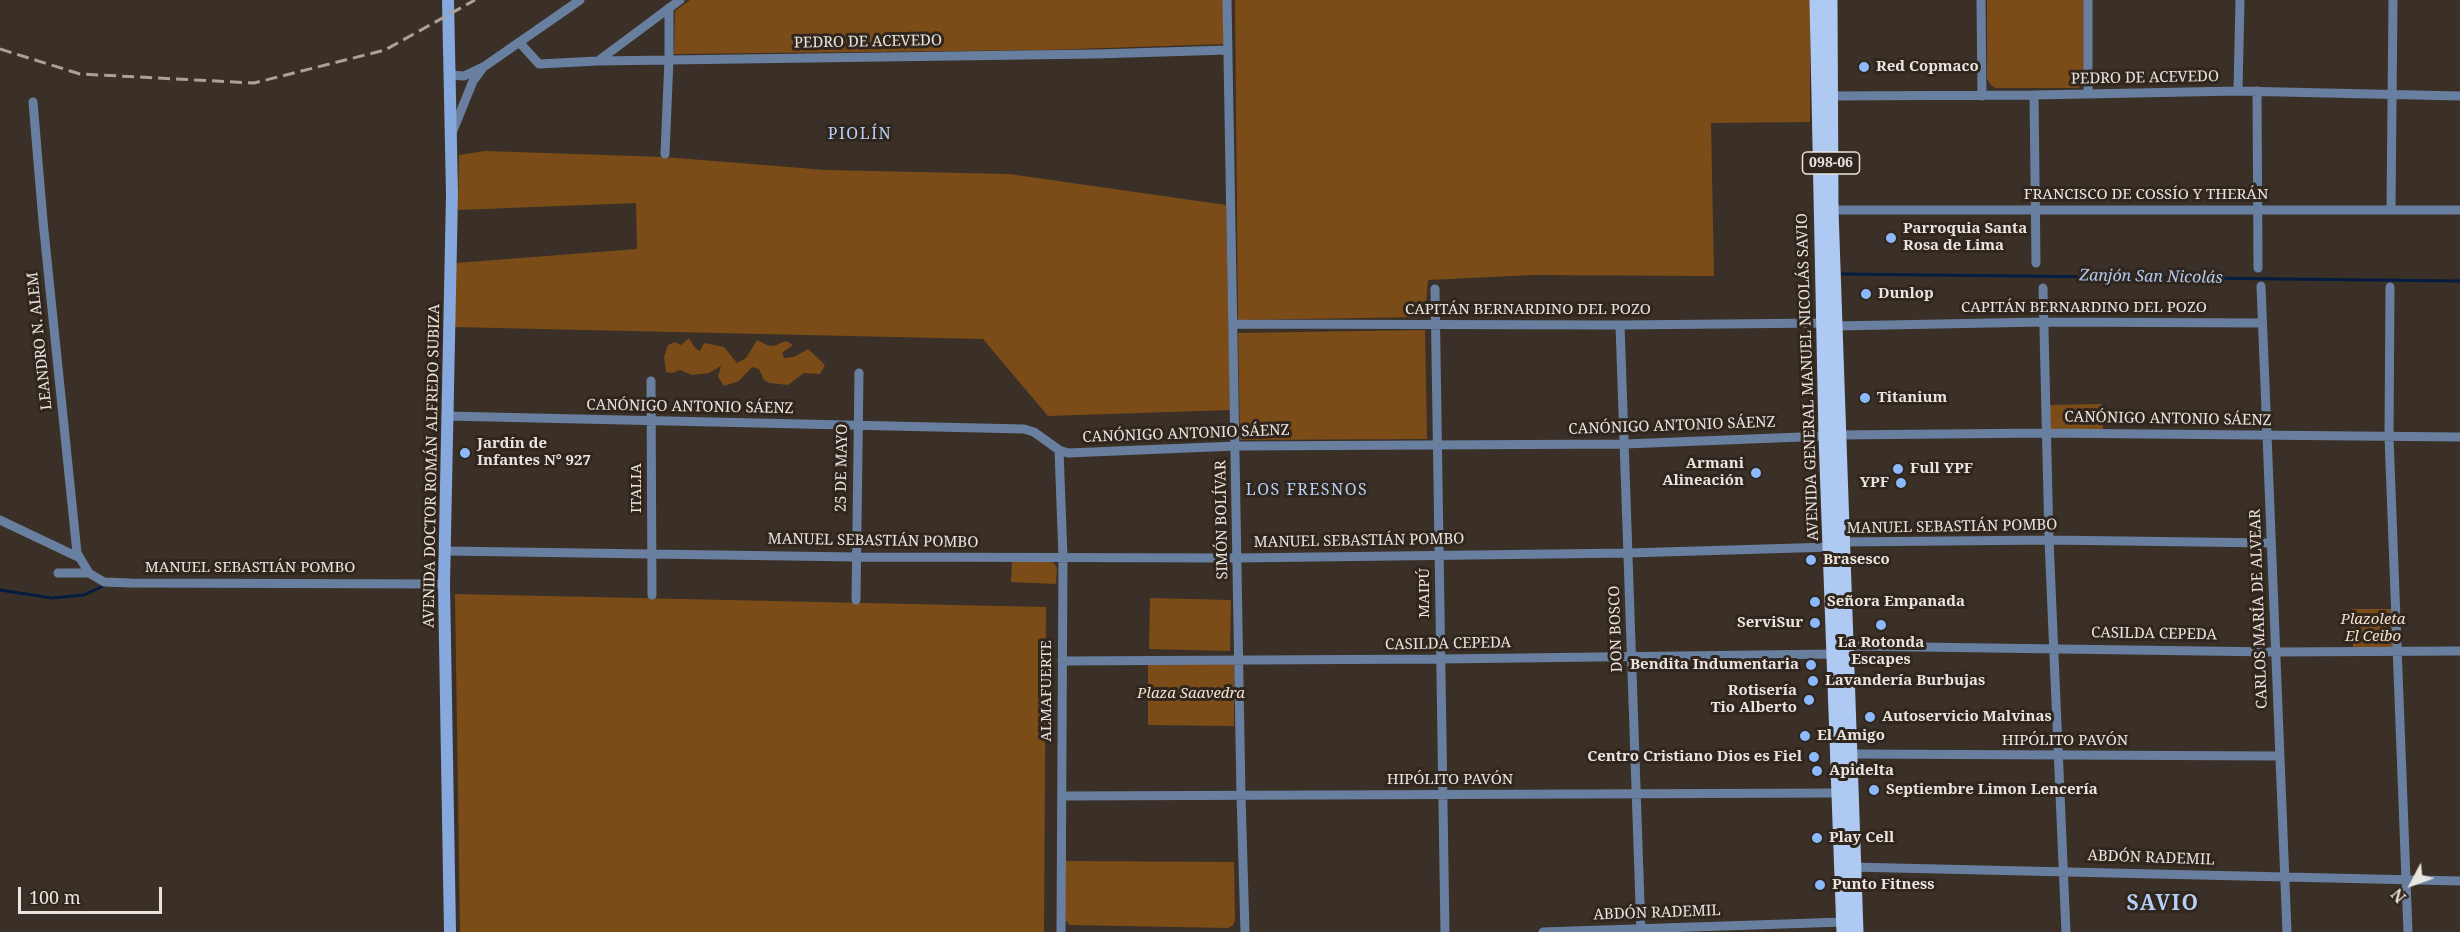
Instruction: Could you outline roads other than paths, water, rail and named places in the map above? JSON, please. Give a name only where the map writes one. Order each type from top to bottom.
[{"type":"main road","name":"AVENIDA GENERAL MANUEL NICOLÁS SAVIO","points":[[1817,0],[1841,650],[1839,793],[1848,867]]},
{"type":"main road","name":"AVENIDA GENERAL MANUEL NICOLÁS SAVIO","points":[[1829,324],[1830,0]]},
{"type":"main road","name":"AVENIDA DOCTOR ROMÁN ALFREDO SUBIZA","points":[[448,1],[451,190],[444,584],[450,932]]},
{"type":"main road","name":"AVENIDA GENERAL MANUEL NICOLÁS SAVIO","points":[[1841,650],[1851,753],[1848,929]]},
{"type":"street","points":[[450,75],[464,76],[485,66],[580,0]]},
{"type":"street","points":[[598,61],[681,0]]},
{"type":"street","name":"SIMÓN BOLÍVAR","points":[[1227,0],[1240,795],[1245,932]]},
{"type":"street","points":[[1981,0],[1982,96]]},
{"type":"street","points":[[2088,0],[2088,94]]},
{"type":"street","points":[[2238,91],[2240,0]]},
{"type":"street","points":[[2391,210],[2392,0]]},
{"type":"street","points":[[665,154],[669,8]]},
{"type":"street","name":"PEDRO DE ACEVEDO","points":[[519,42],[539,64],[669,59],[1096,54],[1228,50]]},
{"type":"street","points":[[450,138],[473,81],[485,66]]},
{"type":"street","name":"PEDRO DE ACEVEDO","points":[[1830,96],[1982,96],[2238,91],[2460,96]]},
{"type":"street","points":[[2258,91],[2258,268]]},
{"type":"street","points":[[2034,95],[2036,263]]},
{"type":"street","name":"LEANDRO N. ALEM","points":[[33,102],[45,244],[77,553],[88,573]]},
{"type":"street","name":"FRANCISCO DE COSSÍO Y THERÁN","points":[[1831,210],[2460,210]]},
{"type":"street","name":"CARLOS MARÍA DE ALVEAR","points":[[2260,285],[2287,932]]},
{"type":"street","points":[[2390,287],[2390,437],[2408,932]]},
{"type":"street","points":[[2043,288],[2045,433],[2066,932]]},
{"type":"street","name":"MAIPÚ","points":[[1436,289],[1445,932]]},
{"type":"street","name":"CAPITÁN BERNARDINO DEL POZO","points":[[1233,324],[2262,323]]},
{"type":"street","name":"DON BOSCO","points":[[1620,325],[1641,931]]},
{"type":"street","name":"25 DE MAYO","points":[[856,600],[859,373]]},
{"type":"street","name":"ITALIA","points":[[651,381],[652,595]]},
{"type":"street","name":"CANÓNIGO ANTONIO SÁENZ","points":[[446,416],[1024,429],[1034,432],[1059,450],[1068,453],[1236,446],[1625,444],[1832,436],[2045,433],[2460,436]]},
{"type":"street","name":"ALMAFUERTE","points":[[1059,450],[1063,557],[1061,932]]},
{"type":"street","points":[[0,520],[80,558]]},
{"type":"street","name":"MANUEL SEBASTIÁN POMBO","points":[[446,551],[856,557],[1237,558],[1629,553],[1837,544],[2049,540],[2271,543]]},
{"type":"street","name":"MANUEL SEBASTIÁN POMBO","points":[[58,573],[88,573],[104,582],[130,583],[444,584]]},
{"type":"street","name":"CASILDA CEPEDA","points":[[1062,660],[1632,657],[1841,650],[2053,648],[2274,652],[2460,651]]},
{"type":"street","name":"HIPÓLITO PAVÓN","points":[[1851,753],[2058,757],[2280,756]]},
{"type":"street","name":"HIPÓLITO PAVÓN","points":[[1062,796],[1839,793]]},
{"type":"street","name":"ABDÓN RADEMIL","points":[[1848,867],[2460,880]]},
{"type":"street","name":"ABDÓN RADEMIL","points":[[1543,932],[1848,929]]},
{"type":"waterway","name":"Zanjón San Nicolás","points":[[1842,274],[2460,281]]},
{"type":"waterway","name":"Zanjón San Nicolás","points":[[0,590],[52,598],[84,595],[105,585]]},
{"type":"railway","points":[[0,49],[80,74],[254,83],[385,50],[475,0]]},
{"type":"place","name":"Red Copmaco","points":[[1864,67]]},
{"type":"place","name":"Parroquia Santa Rosa de Lima","points":[[1891,238]]},
{"type":"place","name":"Dunlop","points":[[1866,294]]},
{"type":"place","name":"Titanium","points":[[1865,398]]},
{"type":"place","name":"Jardín de Infantes N° 927","points":[[465,453]]},
{"type":"place","name":"Full YPF","points":[[1898,469]]},
{"type":"place","name":"Armani Alineación","points":[[1756,473]]},
{"type":"place","name":"YPF","points":[[1901,483]]},
{"type":"place","name":"Brasesco","points":[[1811,560]]},
{"type":"place","name":"Señora Empanada","points":[[1815,602]]},
{"type":"place","name":"ServiSur","points":[[1815,623]]},
{"type":"place","name":"La Rotonda Escapes","points":[[1881,625]]},
{"type":"place","name":"Bendita Indumentaria","points":[[1811,665]]},
{"type":"place","name":"Lavandería Burbujas","points":[[1813,681]]},
{"type":"place","name":"Rotisería Tio Alberto","points":[[1809,700]]},
{"type":"place","name":"Autoservicio Malvinas","points":[[1870,717]]},
{"type":"place","name":"El Amigo","points":[[1805,736]]},
{"type":"place","name":"Centro Cristiano Dios es Fiel","points":[[1814,757]]},
{"type":"place","name":"Apidelta","points":[[1817,771]]},
{"type":"place","name":"Septiembre Limon Lencería","points":[[1874,790]]},
{"type":"place","name":"Play Cell","points":[[1817,838]]},
{"type":"place","name":"Punto Fitness","points":[[1820,885]]},
{"type":"district","name":"PIOLÍN","points":[[860,134]]},
{"type":"district","name":"LOS FRESNOS","points":[[1307,490]]},
{"type":"district","name":"SAVIO","points":[[2163,904]]},
{"type":"park label","name":"Plazoleta El Ceibo","points":[[2373,628]]},
{"type":"park label","name":"Plaza Saavedra","points":[[1191,694]]}]
